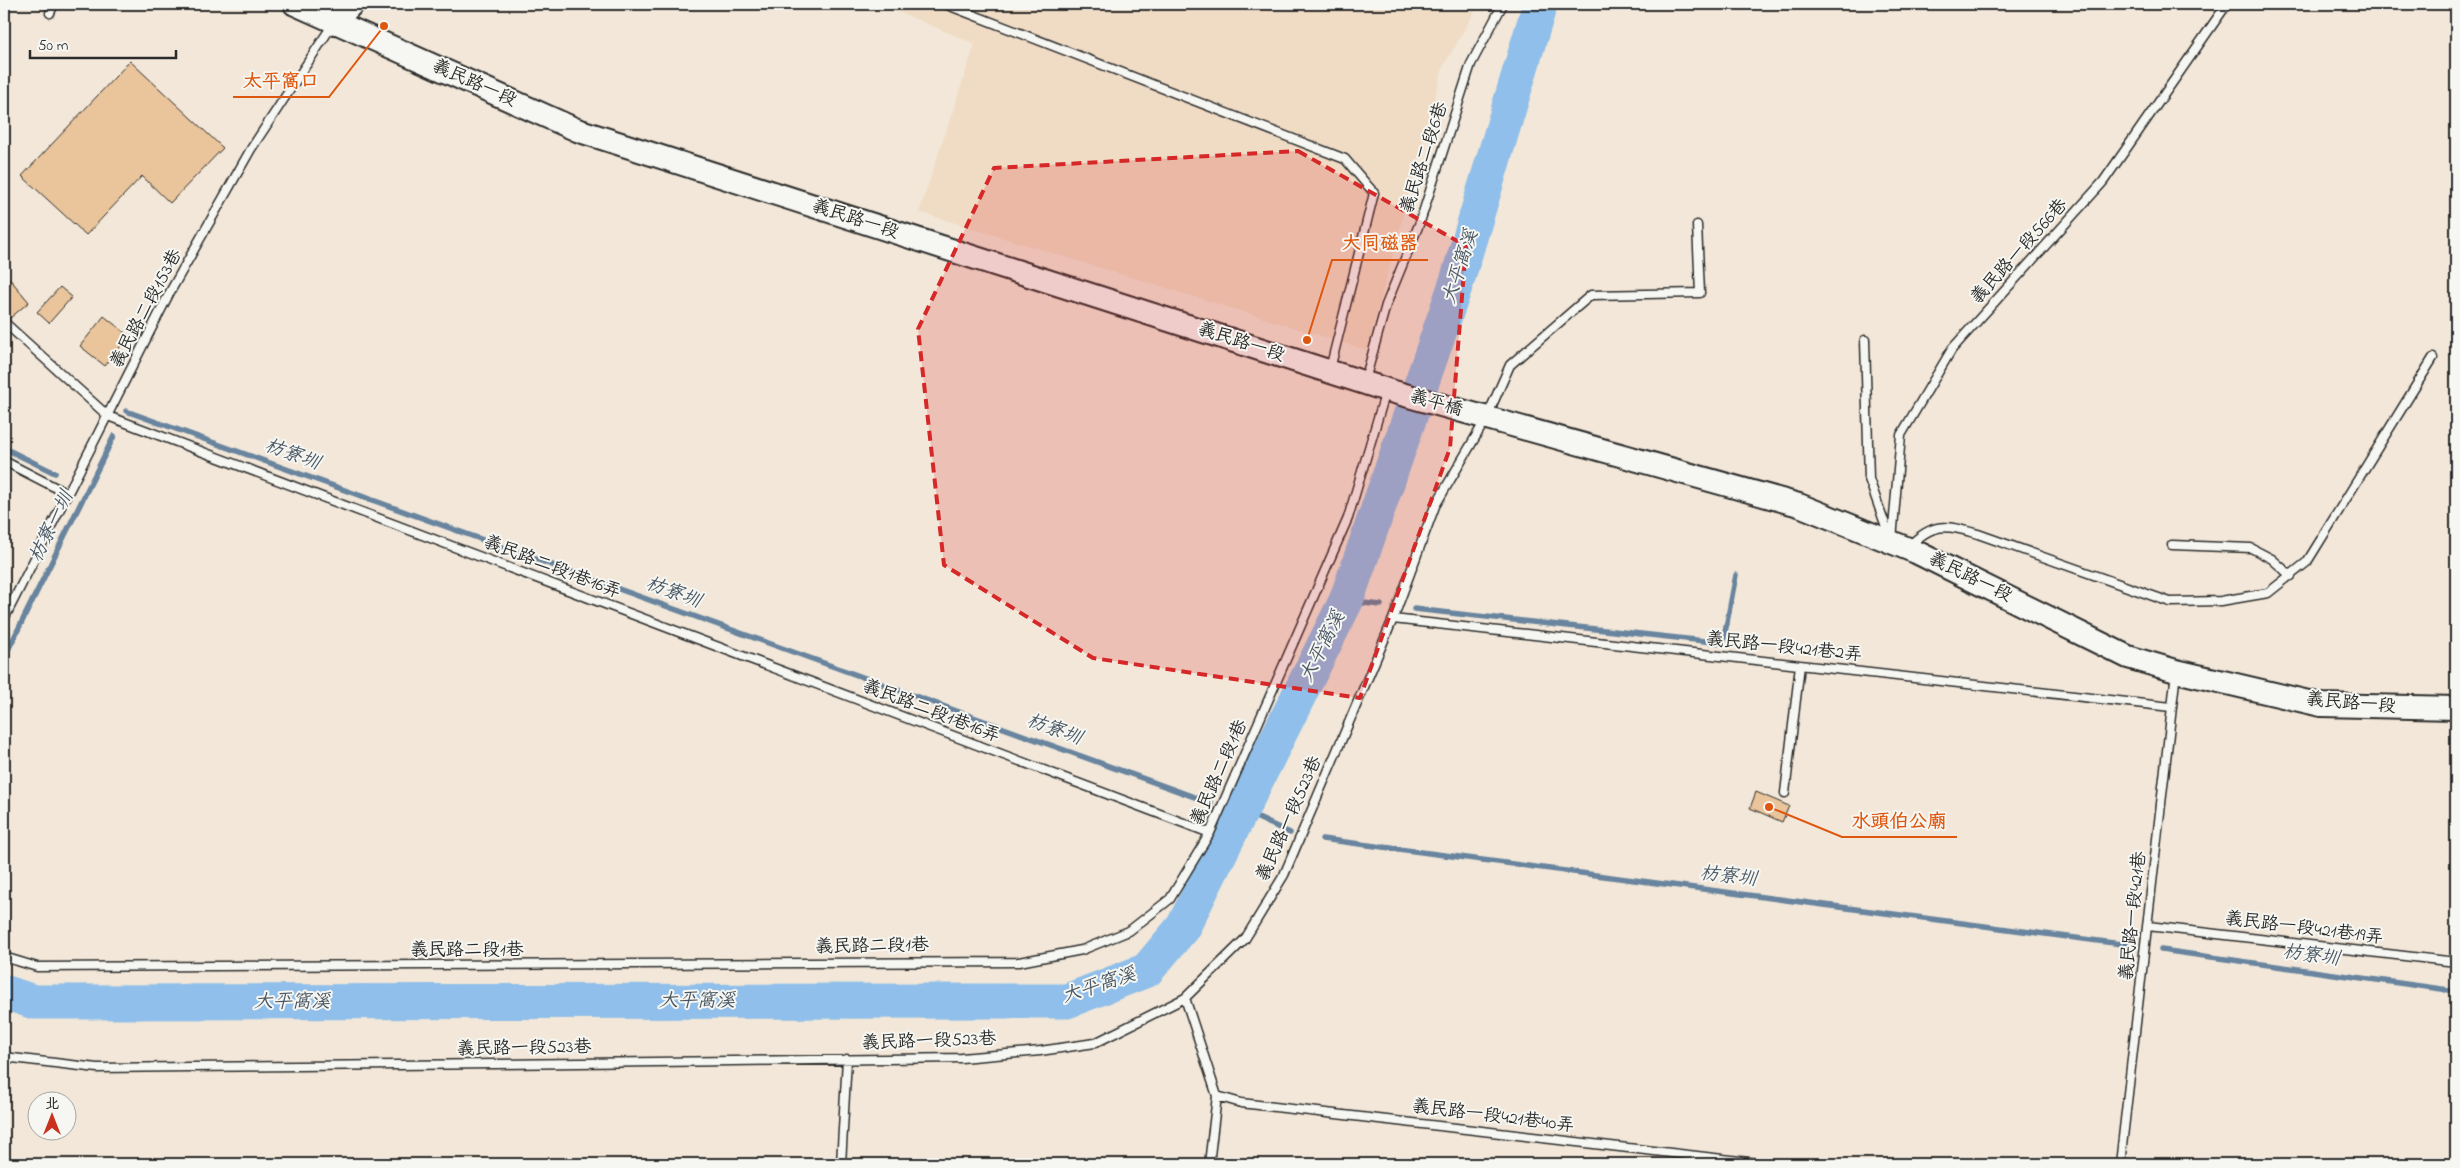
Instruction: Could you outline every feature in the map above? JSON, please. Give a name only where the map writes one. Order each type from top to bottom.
[{"type":"street","name":"義民路一段","points":[[295,4],[577,130],[1387,390]]},
{"type":"street","points":[[334,23],[352,4]]},
{"type":"street","name":"義平橋","points":[[1387,390],[1486,419]]},
{"type":"street","name":"義民路一段","points":[[1486,419],[1799,505],[1899,545],[2128,657],[2176,671],[2321,705],[2456,708]]},
{"type":"lane","points":[[50,12],[54,4]]},
{"type":"lane","points":[[944,4],[1345,159],[1374,193],[1330,371]]},
{"type":"lane","name":"義民路二段6巷","points":[[1365,382],[1386,305],[1420,222],[1471,64],[1502,4]]},
{"type":"lane","name":"義民路一段566巷","points":[[1899,545],[1901,435],[1952,349],[2103,182],[2227,4]]},
{"type":"lane","name":"義民路二段153巷","points":[[4,619],[170,292],[251,149],[334,23]]},
{"type":"lane","name":"義民路一段523巷","points":[[4,1057],[98,1068],[961,1058],[1040,1051],[1096,1043],[1185,998],[1245,939],[1284,875],[1393,619],[1435,506],[1486,419],[1510,365],[1591,295],[1700,293],[1697,225]]},
{"type":"lane","points":[[4,322],[108,416]]},
{"type":"lane","points":[[1866,340],[1869,479],[1899,545],[1921,534],[1946,526],[1978,534],[2170,602],[2221,601],[2268,593],[2307,562],[2433,358]]},
{"type":"lane","name":"義民路二段1巷","points":[[4,957],[37,967],[1019,962],[1082,950],[1129,931],[1170,899],[1210,833],[1348,518],[1387,390]]},
{"type":"lane","name":"義民路二段1巷16弄","points":[[108,416],[1210,833]]},
{"type":"lane","points":[[4,461],[68,494]]},
{"type":"lane","points":[[2172,545],[2251,548],[2272,559],[2291,576]]},
{"type":"lane","name":"義民路一段421巷2弄","points":[[1393,619],[2172,707]]},
{"type":"lane","points":[[1784,792],[1800,665]]},
{"type":"lane","name":"義民路一段421巷","points":[[2120,1164],[2176,671]]},
{"type":"lane","name":"義民路一段421巷19弄","points":[[2148,926],[2456,962]]},
{"type":"lane","points":[[1185,998],[1217,1096],[1209,1164]]},
{"type":"lane","points":[[841,1164],[847,1059]]},
{"type":"lane","name":"義民路一段421巷40弄","points":[[1217,1096],[1250,1104],[1766,1164]]},
{"type":"highlighted area","points":[[1298,151],[1466,246],[1450,448],[1360,698],[1093,658],[944,565],[918,329],[994,168]]},
{"type":"shaded area","points":[[880,4],[1479,4],[1443,67],[1367,350],[919,212],[975,44]]},
{"type":"building","points":[[130,61],[223,148],[170,203],[142,176],[86,235],[22,176]]},
{"type":"building","points":[[4,272],[29,302],[9,319],[4,317]]},
{"type":"building","points":[[60,287],[72,297],[49,323],[37,312]]},
{"type":"building","points":[[104,316],[129,336],[105,366],[80,346]]},
{"type":"building","points":[[1756,792],[1789,806],[1782,822],[1750,808]]},
{"type":"waterway","name":"大平窩溪","points":[[4,992],[34,1002],[1067,1001],[1147,970],[1183,927],[1346,601],[1457,281],[1540,4]]},
{"type":"waterway","name":"枋寮圳","points":[[126,411],[1211,803]]},
{"type":"waterway","name":"枋寮一圳","points":[[4,658],[114,436]]},
{"type":"waterway","name":"枋寮圳","points":[[4,448],[55,473]]},
{"type":"waterway","points":[[1414,609],[1723,643],[1736,575]]},
{"type":"waterway","points":[[1346,601],[1381,605]]},
{"type":"waterway","points":[[1241,810],[1290,833]]},
{"type":"waterway","name":"枋寮圳","points":[[1322,839],[2129,945]]},
{"type":"waterway","name":"枋寮圳","points":[[2161,950],[2456,991]]},
{"type":"place","name":"太平窩口","points":[[384,26]]},
{"type":"place","name":"大同磁器","points":[[1307,340]]},
{"type":"place","name":"水頭伯公廟","points":[[1769,807]]}]
